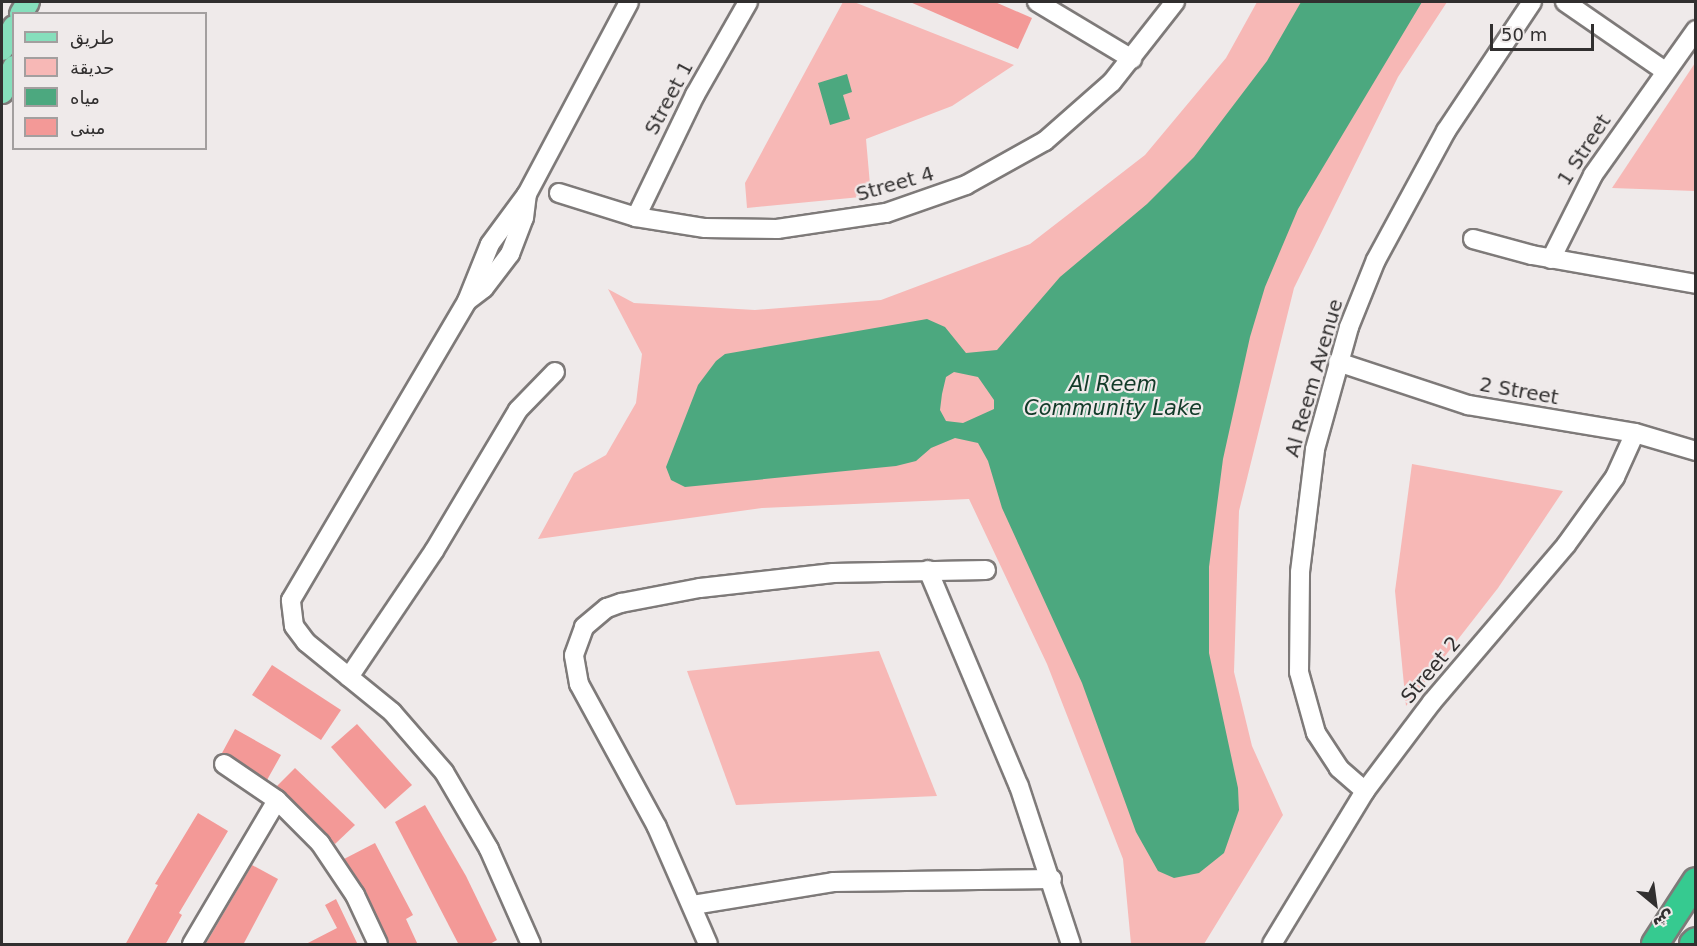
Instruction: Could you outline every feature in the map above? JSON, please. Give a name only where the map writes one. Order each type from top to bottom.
[{"type":"highway","points":[[1655,945],[1695,881]]},
{"type":"highway","points":[[1693,945],[1695,940]]},
{"type":"main road","points":[[2,49],[12,31]]},
{"type":"main road","points":[[2,92],[12,71]]},
{"type":"street","points":[[531,945],[489,849],[458,792],[411,732],[299,635],[290,608],[293,592],[363,483],[467,301],[484,288],[510,255],[524,218],[527,194],[629,2]]},
{"type":"street","name":"Street 1","points":[[636,217],[695,95],[748,2]]},
{"type":"street","points":[[1037,2],[1132,59]]},
{"type":"street","name":"Street 4","points":[[559,193],[636,217],[740,230],[811,226],[886,213],[966,185],[1028,152],[1091,103],[1132,59],[1175,2]]},
{"type":"street","name":"Al Reem Avenue","points":[[1365,791],[1338,768],[1316,733],[1302,693],[1298,652],[1308,489],[1338,362],[1361,293],[1400,214],[1476,84],[1532,2]]},
{"type":"street","points":[[1565,2],[1665,71]]},
{"type":"street","name":"1 Street","points":[[1551,259],[1580,196],[1695,30]]},
{"type":"street","points":[[1473,239],[1551,259],[1695,284]]},
{"type":"street","name":"2 Street","points":[[1338,362],[1468,405],[1635,433],[1695,451]]},
{"type":"street","points":[[349,677],[439,543],[518,410],[555,372]]},
{"type":"street","name":"Street 2","points":[[1272,945],[1365,791],[1432,702],[1566,545],[1614,477],[1635,433]]},
{"type":"street","points":[[928,570],[1019,786],[1052,879],[1071,945]]},
{"type":"street","points":[[708,945],[693,905],[626,766],[579,684],[574,655],[585,627],[607,608],[621,603],[700,588],[833,573],[986,570]]},
{"type":"street","points":[[224,764],[277,800],[314,836],[339,868],[378,945]]},
{"type":"street","points":[[192,945],[277,800]]},
{"type":"street","points":[[693,905],[833,882],[1052,879]]},
{"type":"green space","points":[[843,2],[854,2],[1014,65],[952,106],[866,139],[871,196],[747,208],[745,183]]},
{"type":"green space","name":"Al Reem Community Lake","points":[[1257,2],[1447,2],[1398,77],[1294,288],[1239,511],[1234,672],[1252,746],[1283,815],[1204,944],[1131,944],[1123,859],[1047,664],[969,499],[762,508],[538,539],[574,473],[606,455],[636,403],[642,354],[608,289],[634,303],[755,310],[881,300],[1030,244],[1145,155],[1226,58]]},
{"type":"green space","points":[[1695,63],[1695,191],[1612,188]]},
{"type":"green space","points":[[1412,464],[1563,491],[1498,588],[1406,706],[1395,591]]},
{"type":"green space","points":[[879,651],[937,796],[736,805],[687,671]]},
{"type":"water","name":"Al Reem Community Lake","points":[[1301,2],[1422,2],[1298,209],[1265,287],[1250,337],[1223,459],[1209,567],[1209,653],[1238,788],[1239,810],[1224,853],[1199,873],[1174,878],[1158,871],[1136,832],[1082,683],[1002,508],[988,461],[978,443],[955,438],[931,448],[916,461],[896,466],[685,487],[671,480],[666,467],[698,385],[716,361],[725,354],[927,319],[945,327],[966,353],[997,350],[1060,277],[1147,204],[1194,157],[1267,61]],"holes":[[[954,372],[978,377],[994,400],[994,409],[963,423],[946,421],[940,410],[946,377]]]},
{"type":"water","points":[[847,74],[852,92],[843,95],[850,119],[830,125],[818,83]]},
{"type":"building","points":[[910,2],[995,2],[1032,18],[1018,49]]},
{"type":"building","points":[[272,665],[341,710],[321,740],[252,695]]},
{"type":"building","points":[[357,724],[412,785],[385,809],[331,747]]},
{"type":"building","points":[[235,729],[281,755],[267,780],[230,755],[222,753]]},
{"type":"building","points":[[295,768],[355,825],[335,844],[277,786]]},
{"type":"building","points":[[425,805],[466,876],[497,940],[488,945],[459,945],[395,822]]},
{"type":"building","points":[[198,813],[228,831],[179,913],[182,915],[165,945],[125,945],[158,885],[155,884]]},
{"type":"building","points":[[375,843],[413,915],[406,919],[418,945],[389,945],[365,890],[344,859]]},
{"type":"building","points":[[252,865],[278,879],[243,945],[205,945]]},
{"type":"building","points":[[336,899],[358,945],[304,945],[337,928],[325,905]]}]
